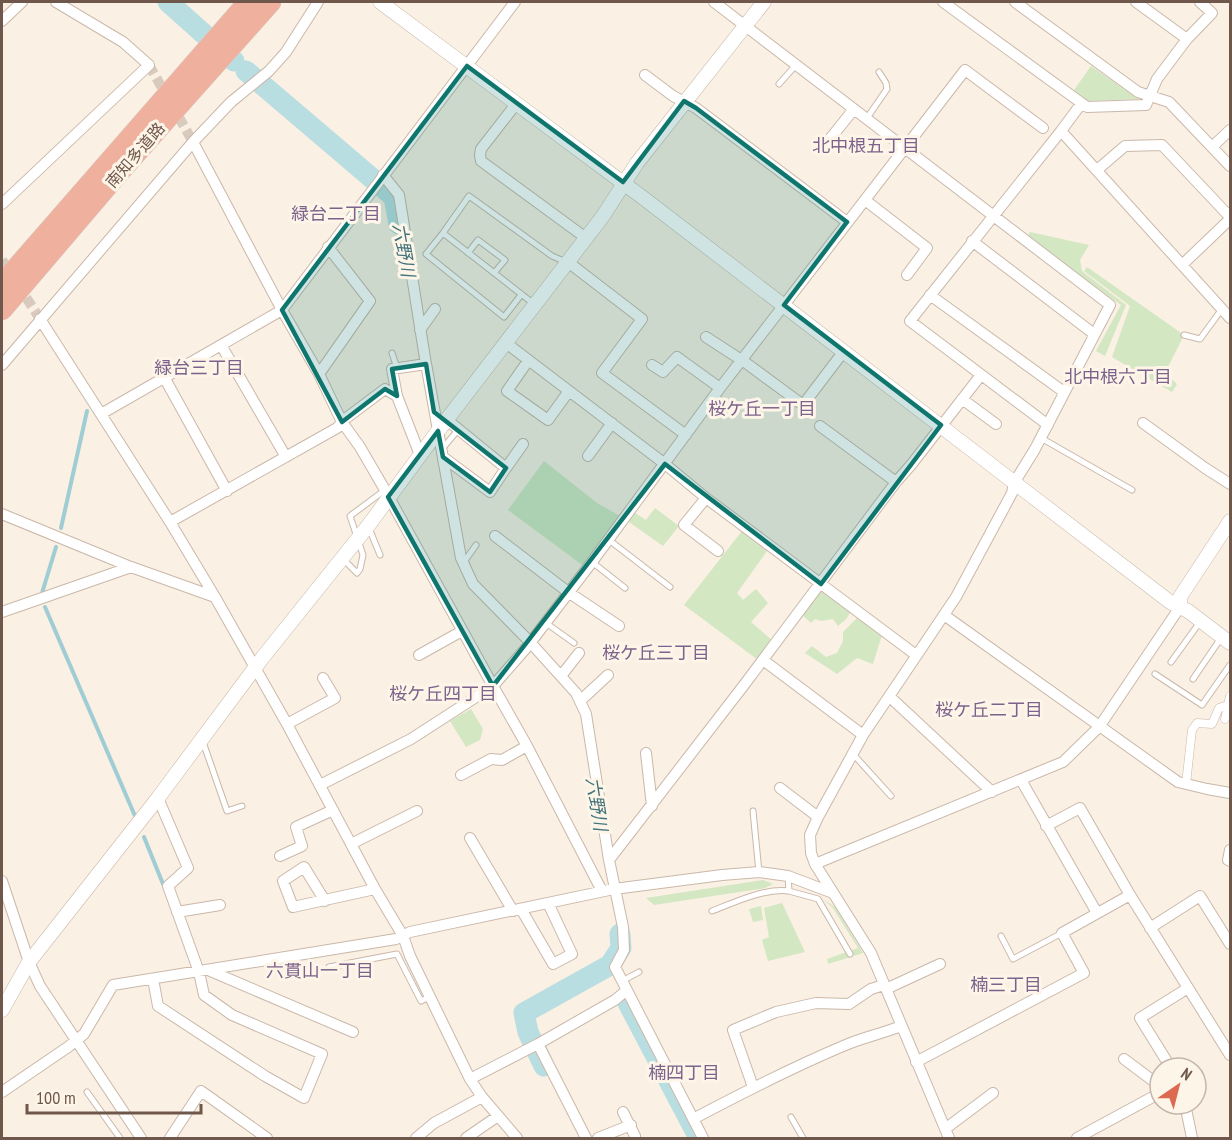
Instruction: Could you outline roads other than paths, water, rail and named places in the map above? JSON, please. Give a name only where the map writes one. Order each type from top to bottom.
[{"type":"highway","name":"南知多道路","points":[[2,284],[248,2]]},
{"type":"highway","name":"南知多道路","points":[[2,310],[118,174],[271,2]]},
{"type":"street","points":[[2,21],[22,2]]},
{"type":"street","points":[[2,204],[149,65],[123,42],[56,2]]},
{"type":"street","points":[[2,365],[193,142],[231,102],[268,71],[286,52],[318,2]]},
{"type":"street","points":[[380,2],[623,182],[1170,602],[1226,640]]},
{"type":"street","points":[[101,414],[282,310],[515,2]]},
{"type":"street","points":[[714,2],[1110,306],[1041,438],[1014,483],[1012,493],[972,569],[891,697],[863,735],[810,835],[811,853],[815,864],[871,952],[947,1134],[993,1093]]},
{"type":"street","points":[[2,1010],[29,962],[158,798],[255,668],[368,526],[386,494],[420,455],[603,216],[623,182],[684,101],[764,2]]},
{"type":"street","points":[[943,2],[1087,107],[1146,105],[1157,79],[1187,39],[1212,13],[1200,2]]},
{"type":"street","points":[[1015,2],[1138,92],[1169,102],[1230,166]]},
{"type":"street","points":[[1136,2],[1187,39]]},
{"type":"street","points":[[320,785],[411,739],[493,686],[529,644],[609,540],[720,388],[965,70],[1043,129]]},
{"type":"street","points":[[645,75],[673,96],[696,108],[847,222]]},
{"type":"street","points":[[516,104],[482,149],[481,161],[586,238]]},
{"type":"street","points":[[1048,425],[910,321],[1081,104]]},
{"type":"street","points":[[825,145],[854,109]]},
{"type":"street","points":[[1212,147],[1230,130]]},
{"type":"street","points":[[1061,131],[1230,318]]},
{"type":"street","points":[[193,142],[282,310],[319,374],[342,422],[360,447],[610,890],[623,927],[624,950],[615,967],[703,1138]]},
{"type":"street","points":[[1097,170],[1125,146],[1162,145],[1230,218],[1182,265]]},
{"type":"street","points":[[380,179],[399,195],[400,222],[417,331],[423,364],[442,425],[443,453],[463,563],[473,584],[576,693],[586,714],[609,860],[610,890]]},
{"type":"street","points":[[865,200],[927,248],[907,275]]},
{"type":"street","points":[[972,241],[1094,334]]},
{"type":"street","points":[[319,374],[370,301],[328,247]]},
{"type":"street","points":[[568,262],[642,320],[602,373],[686,435]]},
{"type":"street","points":[[930,295],[1064,392]]},
{"type":"street","points":[[417,331],[435,309]]},
{"type":"street","points":[[40,319],[170,522],[215,597],[402,936],[429,997],[470,1079],[482,1097],[517,1138]]},
{"type":"street","points":[[706,337],[803,405],[844,351]]},
{"type":"street","points":[[506,343],[706,498],[916,655]]},
{"type":"street","points":[[222,345],[286,457]]},
{"type":"street","points":[[652,365],[663,372],[677,357],[720,388]]},
{"type":"street","points":[[528,361],[507,391],[548,420],[569,391]]},
{"type":"street","points":[[420,455],[397,396],[392,369],[423,364]]},
{"type":"street","points":[[609,860],[821,584],[896,482],[981,375]]},
{"type":"street","points":[[164,378],[227,490]]},
{"type":"street","points":[[170,522],[337,428],[385,389],[397,396]]},
{"type":"street","points":[[962,399],[996,424]]},
{"type":"street","points":[[588,456],[612,423]]},
{"type":"street","points":[[1143,423],[1230,484]]},
{"type":"street","points":[[442,425],[458,430],[506,468]]},
{"type":"street","points":[[820,426],[896,482]]},
{"type":"street","points":[[443,453],[490,492],[523,444]]},
{"type":"street","points":[[706,498],[684,525],[718,551]]},
{"type":"street","points":[[2,514],[131,567],[215,597]]},
{"type":"street","points":[[815,864],[1063,762],[1099,727],[1180,607],[1180,597],[1230,521]]},
{"type":"street","points":[[495,536],[568,592],[619,626]]},
{"type":"street","points":[[2,612],[131,567]]},
{"type":"street","points":[[944,615],[1178,782],[1230,793]]},
{"type":"street","points":[[419,655],[462,631]]},
{"type":"street","points":[[561,676],[577,648]]},
{"type":"street","points":[[763,660],[863,735]]},
{"type":"street","points":[[580,701],[608,675]]},
{"type":"street","points":[[287,724],[335,698],[323,678]]},
{"type":"street","points":[[1225,719],[1230,696]]},
{"type":"street","points":[[891,697],[992,792]]},
{"type":"street","points":[[1186,784],[1192,730],[1197,723],[1212,724],[1219,708],[1228,705]]},
{"type":"street","points":[[461,775],[490,759],[502,760],[527,746]]},
{"type":"street","points":[[646,753],[652,806]]},
{"type":"street","points":[[1021,780],[1097,914]]},
{"type":"street","points":[[780,788],[818,817]]},
{"type":"street","points":[[153,979],[158,1006],[265,1076],[304,1098],[322,1054],[232,1016],[204,995],[204,971],[177,912],[168,886],[188,868],[158,798]]},
{"type":"street","points":[[1046,826],[1080,808],[1150,928],[1230,1055]]},
{"type":"street","points":[[280,856],[302,846],[296,827],[333,810]]},
{"type":"street","points":[[351,844],[417,811]]},
{"type":"street","points":[[470,838],[553,964],[572,954],[548,903]]},
{"type":"street","points":[[477,849],[487,843]]},
{"type":"street","points":[[1230,850],[1228,860],[1230,861]]},
{"type":"street","points":[[2,1092],[84,1034],[114,985],[402,936],[410,932],[610,890],[759,872],[788,876],[833,893]]},
{"type":"street","points":[[2,881],[29,962],[40,986],[141,1138]]},
{"type":"street","points":[[324,901],[375,889]]},
{"type":"street","points":[[916,1062],[1084,973],[1062,933],[1130,895]]},
{"type":"street","points":[[1150,928],[1200,896],[1230,944]]},
{"type":"street","points":[[177,912],[220,905]]},
{"type":"street","points":[[1217,923],[1230,927]]},
{"type":"street","points":[[753,1087],[733,1030],[776,1012],[816,1003],[849,1004],[872,989],[885,987],[940,964]]},
{"type":"street","points":[[204,971],[353,1032]]},
{"type":"street","points":[[470,1079],[615,1000],[625,985]]},
{"type":"street","points":[[1164,1056],[1140,1018],[1188,988]]},
{"type":"street","points":[[693,1119],[753,1087],[851,1042],[901,1026]]},
{"type":"street","points":[[535,1045],[585,1138]]},
{"type":"street","points":[[1124,1059],[1148,1077]]},
{"type":"street","points":[[170,1138],[201,1091],[267,1138]]},
{"type":"street","points":[[416,1138],[434,1123],[482,1097]]},
{"type":"street","points":[[1077,1138],[1148,1100]]},
{"type":"street","points":[[623,1113],[635,1136]]},
{"type":"street","points":[[466,1138],[498,1116]]},
{"type":"street","points":[[1187,1116],[1192,1138]]},
{"type":"street","points":[[598,1138],[631,1125]]},
{"type":"lane","points":[[779,84],[797,64]]},
{"type":"lane","points":[[867,118],[887,89],[879,72]]},
{"type":"lane","points":[[521,295],[504,317],[426,254],[470,196],[552,256],[568,262]]},
{"type":"lane","points":[[443,233],[535,305]]},
{"type":"lane","points":[[468,253],[478,240],[505,260],[494,273]]},
{"type":"lane","points":[[1184,335],[1200,339],[1222,309]]},
{"type":"lane","points":[[392,353],[397,368]]},
{"type":"lane","points":[[443,453],[458,430]]},
{"type":"lane","points":[[1041,438],[1132,490]]},
{"type":"lane","points":[[342,558],[357,573],[363,555],[350,516],[386,494]]},
{"type":"lane","points":[[368,526],[380,555]]},
{"type":"lane","points":[[609,540],[670,587]]},
{"type":"lane","points":[[463,563],[476,545]]},
{"type":"lane","points":[[592,562],[625,588]]},
{"type":"lane","points":[[1171,662],[1201,621]]},
{"type":"lane","points":[[545,623],[577,648]]},
{"type":"lane","points":[[1193,679],[1226,640]]},
{"type":"lane","points":[[1155,674],[1202,705],[1230,665]]},
{"type":"lane","points":[[202,740],[227,811],[242,806]]},
{"type":"lane","points":[[853,754],[891,796]]},
{"type":"lane","points":[[753,811],[759,872]]},
{"type":"lane","points":[[788,876],[789,891]]},
{"type":"lane","points":[[712,911],[750,897],[779,890],[818,899],[850,954]]},
{"type":"lane","points":[[1001,936],[1013,959],[1062,933]]},
{"type":"lane","points":[[328,967],[397,954],[421,1001],[429,997]]},
{"type":"lane","points":[[625,985],[639,972]]},
{"type":"lane","points":[[87,1092],[120,1138]]},
{"type":"lane","points":[[791,1117],[803,1138]]},
{"type":"waterway","name":"六野川","points":[[168,2],[234,61]]},
{"type":"waterway","name":"六野川","points":[[246,71],[394,197],[399,224]]},
{"type":"waterway","points":[[61,528],[87,411]]},
{"type":"waterway","points":[[42,593],[56,547]]},
{"type":"waterway","points":[[45,607],[135,816]]},
{"type":"waterway","points":[[144,837],[163,884]]},
{"type":"waterway","name":"六野川","points":[[544,1066],[528,1032],[524,1013],[610,965],[621,948],[620,934]]},
{"type":"waterway","points":[[624,1005],[694,1138]]},
{"type":"tunnel","points":[[149,65],[193,142]]},
{"type":"tunnel","points":[[2,260],[40,319]]},
{"type":"district","name":"北中根五丁目","points":[[866,145]]},
{"type":"district","name":"緑台二丁目","points":[[336,213]]},
{"type":"district","name":"緑台三丁目","points":[[199,367]]},
{"type":"district","name":"北中根六丁目","points":[[1118,376]]},
{"type":"district","name":"桜ケ丘一丁目","points":[[762,408]]},
{"type":"district","name":"桜ケ丘三丁目","points":[[656,652]]},
{"type":"district","name":"桜ケ丘四丁目","points":[[443,693]]},
{"type":"district","name":"桜ケ丘二丁目","points":[[989,709]]},
{"type":"district","name":"六貫山一丁目","points":[[320,970]]},
{"type":"district","name":"楠三丁目","points":[[1006,984]]},
{"type":"district","name":"楠四丁目","points":[[684,1072]]}]
